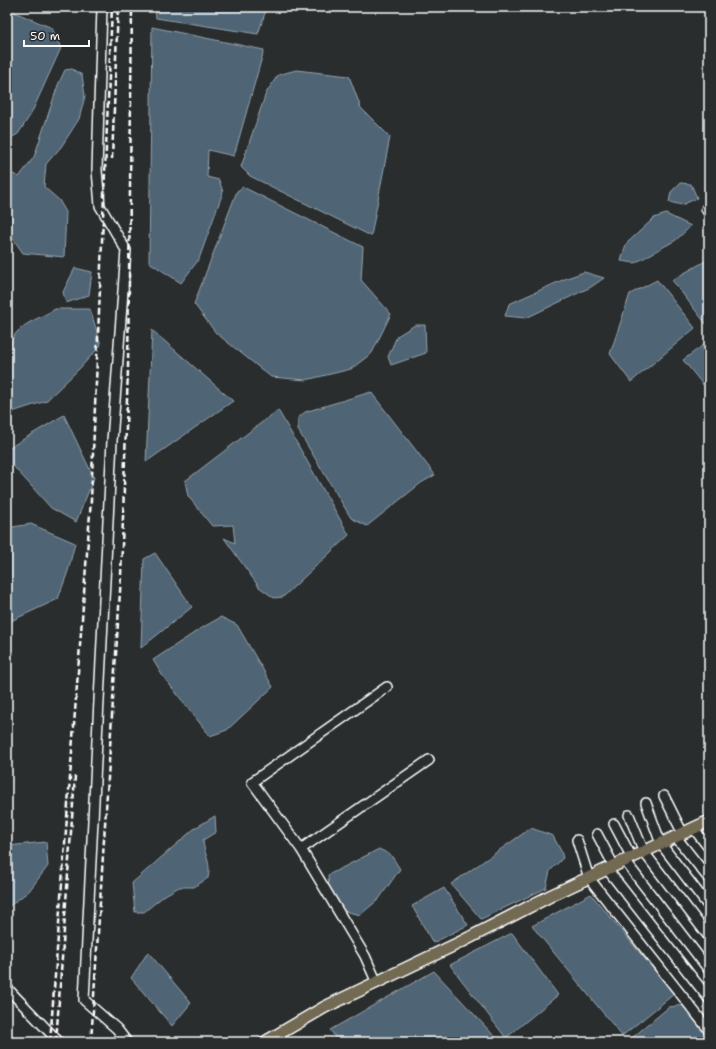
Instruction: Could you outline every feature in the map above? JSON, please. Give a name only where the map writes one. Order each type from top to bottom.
[{"type":"main road","points":[[266,1042],[325,1008],[628,859],[709,821]]},
{"type":"street","points":[[102,7],[97,170],[100,206],[126,250],[112,441],[84,1000],[117,1029],[126,1042]]},
{"type":"street","points":[[377,983],[365,956],[301,849],[252,782],[387,687]]},
{"type":"street","points":[[301,849],[429,760]]},
{"type":"street","points":[[664,796],[680,835],[709,879]]},
{"type":"street","points":[[646,803],[661,844],[709,907]]},
{"type":"street","points":[[629,814],[644,852],[709,937]]},
{"type":"street","points":[[614,824],[628,859],[709,970]]},
{"type":"street","points":[[694,829],[709,848]]},
{"type":"street","points":[[597,834],[610,868],[709,999]]},
{"type":"street","points":[[577,840],[589,878],[709,1030]]},
{"type":"street","points":[[7,988],[59,1042]]},
{"type":"water","points":[[155,7],[267,7],[258,34],[156,18]]},
{"type":"water","points":[[7,9],[52,28],[61,48],[31,114],[18,134],[7,140]]},
{"type":"water","points":[[152,27],[264,50],[234,156],[208,150],[207,177],[219,180],[223,192],[199,259],[181,283],[149,262]]},
{"type":"water","points":[[72,69],[82,75],[85,96],[79,119],[61,147],[46,164],[44,187],[59,200],[66,212],[64,257],[23,253],[7,230],[7,171],[19,177],[34,157],[58,85],[65,70]]},
{"type":"water","points":[[296,70],[349,76],[361,108],[390,137],[371,236],[250,176],[241,167],[266,93],[278,75]]},
{"type":"water","points":[[680,183],[691,184],[697,198],[682,205],[669,202],[671,192]]},
{"type":"water","points":[[243,187],[363,247],[361,280],[391,314],[372,353],[351,369],[306,380],[271,377],[216,333],[194,304],[237,191]]},
{"type":"water","points":[[666,214],[691,226],[676,240],[635,263],[621,261],[626,244],[654,218]]},
{"type":"water","points":[[709,259],[709,322],[706,324],[672,280]]},
{"type":"water","points":[[75,268],[92,272],[89,295],[66,303],[63,292]]},
{"type":"water","points":[[584,272],[604,278],[591,287],[526,318],[505,316],[509,304]]},
{"type":"water","points":[[657,280],[695,328],[631,382],[610,354],[630,294]]},
{"type":"water","points":[[55,309],[90,309],[101,345],[46,401],[9,413],[6,369],[7,357],[14,336],[24,326]]},
{"type":"water","points":[[415,325],[425,325],[426,353],[391,365],[388,357],[397,336]]},
{"type":"water","points":[[152,330],[233,401],[146,462]]},
{"type":"water","points":[[709,341],[709,392],[683,360]]},
{"type":"water","points":[[371,392],[435,475],[421,483],[367,526],[351,518],[298,430],[298,418],[305,412]]},
{"type":"water","points":[[278,410],[349,535],[283,597],[274,598],[259,587],[224,538],[235,543],[233,525],[212,526],[188,496],[185,481]]},
{"type":"water","points":[[64,415],[94,478],[76,522],[51,508],[7,459],[7,449]]},
{"type":"water","points":[[31,524],[75,543],[68,571],[58,599],[11,621],[7,626],[7,531],[13,527]]},
{"type":"water","points":[[155,553],[192,607],[141,648],[144,559]]},
{"type":"water","points":[[221,617],[237,625],[273,687],[227,730],[210,736],[162,675],[153,660]]},
{"type":"water","points":[[215,816],[216,832],[203,840],[209,868],[208,878],[194,887],[179,887],[165,895],[144,912],[135,912],[132,883],[195,828]]},
{"type":"water","points":[[531,828],[553,836],[563,858],[550,871],[546,888],[481,919],[451,884]]},
{"type":"water","points":[[46,842],[48,866],[29,891],[7,908],[7,846]]},
{"type":"water","points":[[379,849],[391,855],[400,869],[379,899],[360,915],[344,911],[329,892],[328,875]]},
{"type":"water","points":[[444,888],[468,925],[433,943],[412,906]]},
{"type":"water","points":[[591,894],[674,994],[622,1036],[532,926]]},
{"type":"water","points":[[512,933],[558,995],[506,1038],[450,965]]},
{"type":"water","points":[[148,952],[191,1003],[172,1026],[131,978]]},
{"type":"water","points":[[434,971],[497,1039],[494,1042],[339,1042],[330,1030]]},
{"type":"water","points":[[685,1005],[709,1038],[709,1042],[627,1042],[669,1007]]},
{"type":"railway","points":[[50,1042],[91,500],[112,7]]},
{"type":"railway","points":[[112,159],[118,7]]},
{"type":"railway","points":[[91,1042],[121,576],[128,369],[132,7]]},
{"type":"railway","points":[[56,1042],[75,776]]}]
